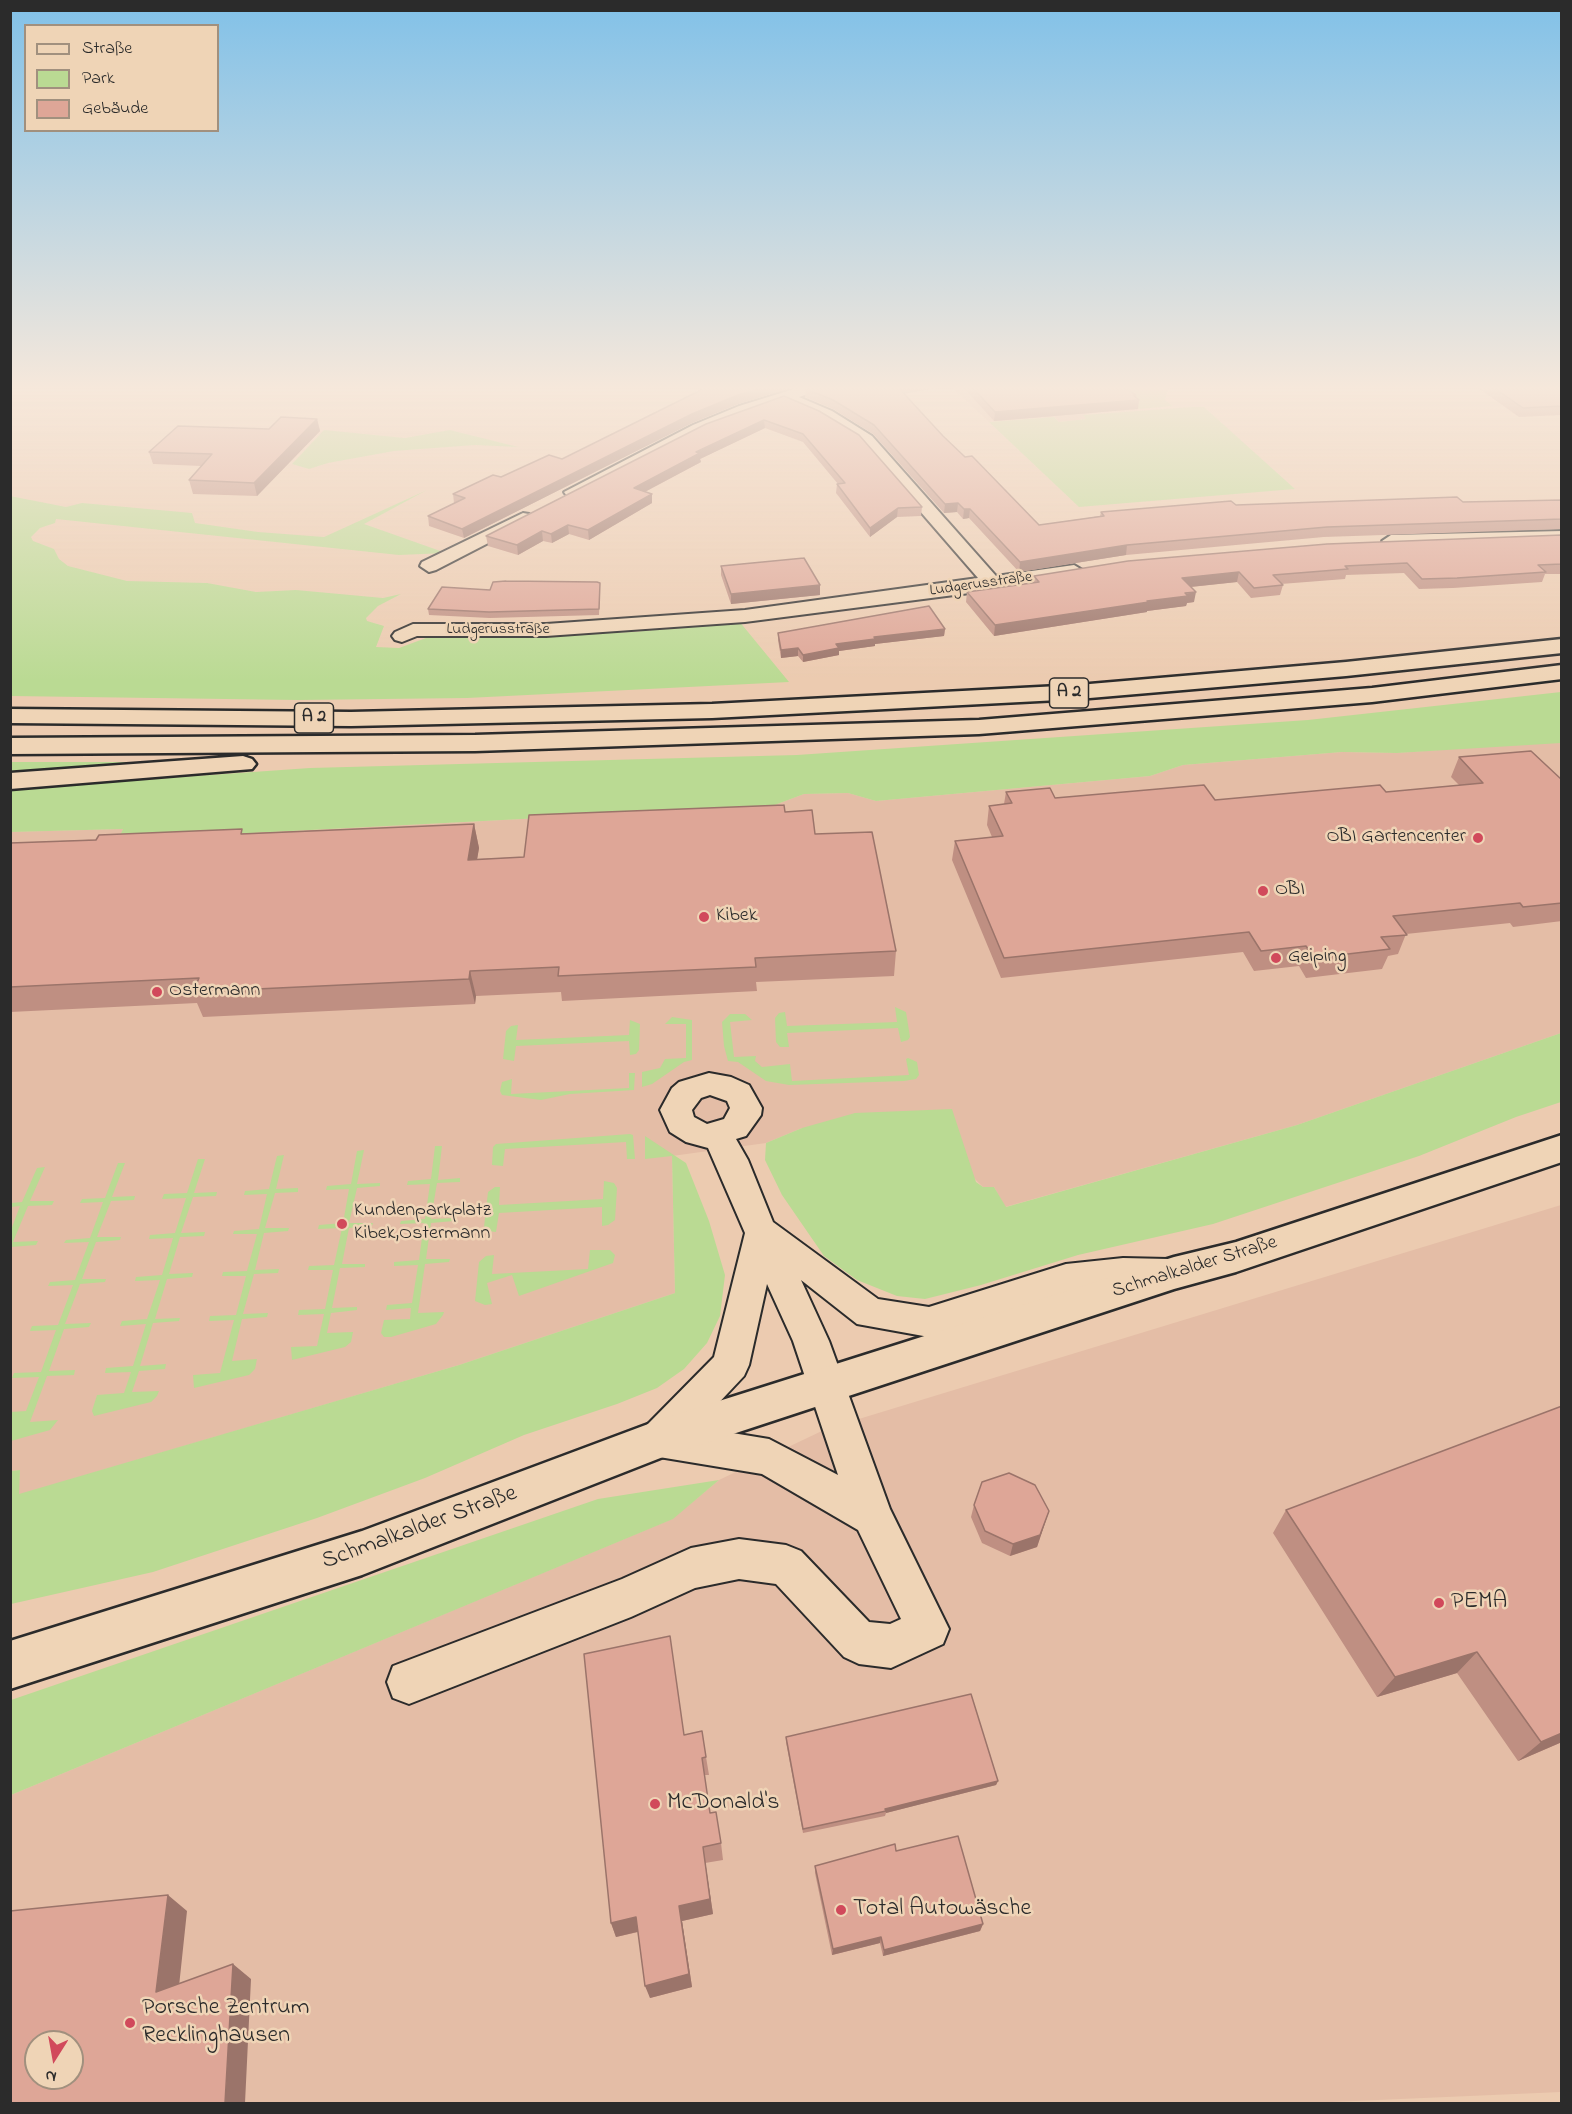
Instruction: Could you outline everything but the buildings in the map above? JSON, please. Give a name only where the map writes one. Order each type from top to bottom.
[{"type":"main road","name":"A 2","points":[[10,716],[351,718],[712,711],[1078,692],[1346,669],[1562,646]]},
{"type":"main road","name":"A 2","points":[[10,746],[475,743],[798,735],[979,727],[1372,695],[1562,672]]},
{"type":"main road","points":[[10,709],[53,716]]},
{"type":"main road","points":[[10,781],[178,770],[475,743]]},
{"type":"main road","name":"Schmalkalder Straße","points":[[10,1665],[362,1553],[658,1439],[1174,1274],[1236,1257],[1562,1148]]},
{"type":"street","points":[[429,566],[590,484]]},
{"type":"street","points":[[905,484],[993,584]]},
{"type":"street","points":[[1370,542],[1562,536]]},
{"type":"street","name":"Ludgerusstraße","points":[[402,636],[413,630],[546,630],[659,624],[745,616],[993,584],[1092,568]]},
{"type":"street","points":[[409,1682],[631,1596],[691,1568],[739,1559],[786,1565],[859,1642],[891,1646],[928,1629],[872,1516],[828,1385],[732,1160],[717,1135]]},
{"type":"street","points":[[762,1232],[870,1313],[929,1322],[1066,1278],[1123,1272],[1174,1274]]},
{"type":"street","points":[[658,1439],[731,1365],[762,1232]]},
{"type":"street","points":[[658,1439],[769,1457],[872,1516]]},
{"type":"shaded area","points":[[1546,742],[1561,743],[1561,1033],[1297,1125],[1005,1207],[994,1187],[983,1187],[973,1177],[802,1128],[766,1143],[672,1156],[675,1293],[459,1365],[18,1495],[20,1470],[10,1471],[10,832],[123,829],[119,840],[772,806],[804,794],[848,793],[876,801],[1150,776],[1183,765],[1342,752],[1397,753]]},
{"type":"shaded area","points":[[1561,1205],[1561,2092],[1286,2104],[11,2104],[11,1795],[672,1519],[719,1480],[826,1429]]},
{"type":"green space","points":[[1054,484],[1289,484],[1295,489],[1079,507]]},
{"type":"green space","points":[[427,490],[364,524],[446,553],[399,555],[56,519],[55,523],[40,528],[31,537],[33,541],[54,549],[59,559],[68,566],[127,581],[207,583],[256,592],[296,590],[383,598],[401,594],[378,606],[366,618],[367,621],[384,626],[376,647],[399,648],[426,638],[454,635],[528,636],[634,632],[739,621],[789,682],[467,698],[298,700],[11,696],[10,496],[66,507],[82,503],[192,513],[195,523],[258,532],[324,537]]},
{"type":"green space","points":[[1561,692],[1561,743],[1397,753],[1342,752],[1183,765],[1150,776],[876,801],[848,793],[804,794],[772,806],[118,840],[123,829],[11,832],[10,789],[310,768],[797,755],[1308,720]]},
{"type":"green space","points":[[11,762],[176,762],[11,777]]},
{"type":"green space","points":[[895,1007],[906,1012],[910,1037],[908,1040],[901,1042],[898,1028],[787,1033],[789,1047],[780,1047],[776,1042],[775,1018],[779,1013],[785,1012],[787,1026],[897,1022]]},
{"type":"green space","points":[[730,1014],[745,1014],[752,1020],[730,1022],[734,1057],[756,1056],[755,1061],[762,1067],[790,1064],[792,1081],[909,1075],[906,1059],[908,1058],[917,1062],[919,1075],[916,1079],[904,1081],[789,1085],[766,1081],[738,1062],[728,1061],[722,1022]]},
{"type":"green space","points":[[672,1017],[692,1020],[692,1060],[684,1062],[652,1084],[642,1087],[642,1072],[660,1068],[665,1059],[686,1058],[686,1024],[665,1024]]},
{"type":"green space","points":[[630,1020],[640,1024],[639,1050],[636,1054],[630,1055],[629,1041],[516,1046],[514,1061],[503,1059],[506,1031],[511,1026],[518,1025],[516,1040],[629,1035]]},
{"type":"green space","points":[[1561,1033],[1561,1102],[1516,1117],[1419,1156],[1213,1224],[1078,1255],[981,1285],[925,1299],[897,1296],[857,1280],[824,1256],[782,1195],[765,1160],[766,1143],[802,1128],[855,1113],[952,1109],[976,1182],[983,1187],[994,1187],[1006,1207],[1297,1125]]},
{"type":"green space","points":[[629,1073],[635,1073],[634,1090],[570,1094],[541,1100],[502,1095],[500,1091],[502,1082],[512,1079],[511,1094],[629,1088]]},
{"type":"green space","points":[[633,1135],[635,1159],[627,1159],[626,1142],[505,1149],[503,1166],[492,1165],[493,1147],[496,1144]]},
{"type":"green space","points":[[645,1136],[686,1163],[709,1221],[725,1275],[720,1316],[707,1343],[684,1369],[657,1388],[524,1435],[425,1478],[317,1518],[153,1572],[11,1604],[11,1471],[20,1470],[19,1494],[459,1365],[675,1293],[672,1156],[645,1159]]},
{"type":"green space","points":[[435,1146],[442,1146],[438,1180],[460,1178],[460,1182],[437,1183],[431,1219],[455,1218],[454,1221],[431,1223],[426,1259],[450,1259],[449,1262],[425,1264],[418,1313],[444,1312],[436,1324],[384,1337],[381,1333],[384,1320],[410,1319],[411,1308],[386,1310],[387,1305],[412,1303],[418,1265],[394,1266],[394,1262],[419,1260],[424,1223],[400,1224],[401,1221],[425,1219],[430,1184],[407,1185],[408,1181],[431,1179]]},
{"type":"green space","points":[[364,1150],[357,1184],[380,1183],[380,1186],[357,1188],[349,1223],[373,1223],[372,1226],[349,1228],[342,1264],[365,1264],[365,1267],[340,1268],[332,1308],[357,1307],[357,1310],[331,1313],[327,1333],[353,1332],[351,1342],[345,1347],[292,1360],[291,1347],[317,1346],[324,1314],[298,1315],[299,1310],[325,1309],[333,1270],[308,1270],[309,1266],[334,1265],[342,1228],[318,1229],[319,1225],[343,1223],[349,1189],[326,1190],[327,1186],[351,1184],[357,1151]]},
{"type":"green space","points":[[284,1155],[276,1189],[298,1188],[298,1192],[275,1193],[265,1228],[289,1228],[288,1231],[264,1233],[255,1270],[279,1269],[278,1273],[254,1274],[243,1314],[268,1313],[267,1317],[242,1319],[232,1361],[257,1359],[255,1369],[249,1375],[194,1388],[193,1375],[220,1373],[234,1320],[209,1321],[210,1316],[236,1315],[246,1276],[222,1276],[223,1272],[247,1271],[257,1234],[233,1234],[234,1231],[259,1229],[267,1194],[244,1195],[245,1191],[269,1189],[277,1156]]},
{"type":"green space","points":[[198,1159],[205,1159],[194,1193],[217,1192],[216,1196],[193,1197],[181,1233],[205,1232],[204,1236],[180,1237],[169,1274],[193,1273],[192,1277],[167,1279],[155,1319],[180,1318],[179,1321],[153,1323],[140,1366],[166,1364],[165,1369],[139,1371],[132,1392],[159,1391],[157,1396],[151,1402],[94,1416],[92,1411],[97,1395],[124,1393],[131,1372],[105,1373],[106,1368],[133,1366],[146,1324],[120,1326],[122,1321],[147,1319],[160,1280],[135,1281],[136,1277],[162,1275],[173,1238],[149,1239],[150,1235],[175,1233],[186,1198],[162,1199],[164,1194],[187,1193]]},
{"type":"green space","points":[[118,1163],[125,1163],[112,1197],[135,1196],[134,1200],[111,1201],[97,1237],[121,1237],[120,1240],[96,1242],[82,1279],[106,1279],[105,1282],[80,1284],[65,1324],[91,1323],[89,1327],[64,1329],[49,1371],[75,1370],[74,1375],[47,1376],[30,1422],[58,1420],[50,1430],[11,1441],[11,1412],[26,1411],[39,1377],[12,1378],[14,1373],[41,1372],[56,1330],[30,1331],[32,1326],[58,1325],[73,1285],[48,1286],[50,1282],[75,1280],[89,1242],[64,1243],[66,1240],[90,1238],[103,1202],[80,1203],[82,1199],[105,1198]]},
{"type":"green space","points":[[45,1167],[30,1201],[54,1201],[52,1205],[28,1206],[13,1242],[38,1241],[36,1245],[11,1247],[11,1230],[20,1206],[11,1207],[11,1203],[22,1202],[37,1168]]},
{"type":"green space","points":[[604,1181],[614,1183],[617,1188],[615,1220],[608,1225],[602,1226],[602,1207],[499,1213],[496,1232],[487,1231],[484,1227],[488,1192],[495,1187],[500,1187],[499,1205],[603,1199]]},
{"type":"green space","points":[[590,1250],[610,1250],[615,1255],[613,1263],[519,1296],[512,1275],[487,1283],[492,1304],[485,1305],[475,1301],[479,1262],[486,1256],[494,1255],[492,1274],[588,1269]]},
{"type":"green space","points":[[719,1480],[673,1519],[11,1795],[11,1700],[598,1499]]},
{"type":"place","name":"OBI Gartencenter","points":[[1478,838]]},
{"type":"place","name":"OBI","points":[[1263,891]]},
{"type":"place","name":"Kibek","points":[[704,917]]},
{"type":"place","name":"Geiping","points":[[1276,958]]},
{"type":"place","name":"Ostermann","points":[[157,992]]},
{"type":"place","name":"Kundenparkplatz Kibek,Ostermann","points":[[342,1224]]},
{"type":"place","name":"PEMA","points":[[1439,1603]]},
{"type":"place","name":"McDonald's","points":[[655,1804]]},
{"type":"place","name":"Total Autowäsche","points":[[841,1910]]},
{"type":"place","name":"Porsche Zentrum Recklinghausen","points":[[130,2023]]}]
